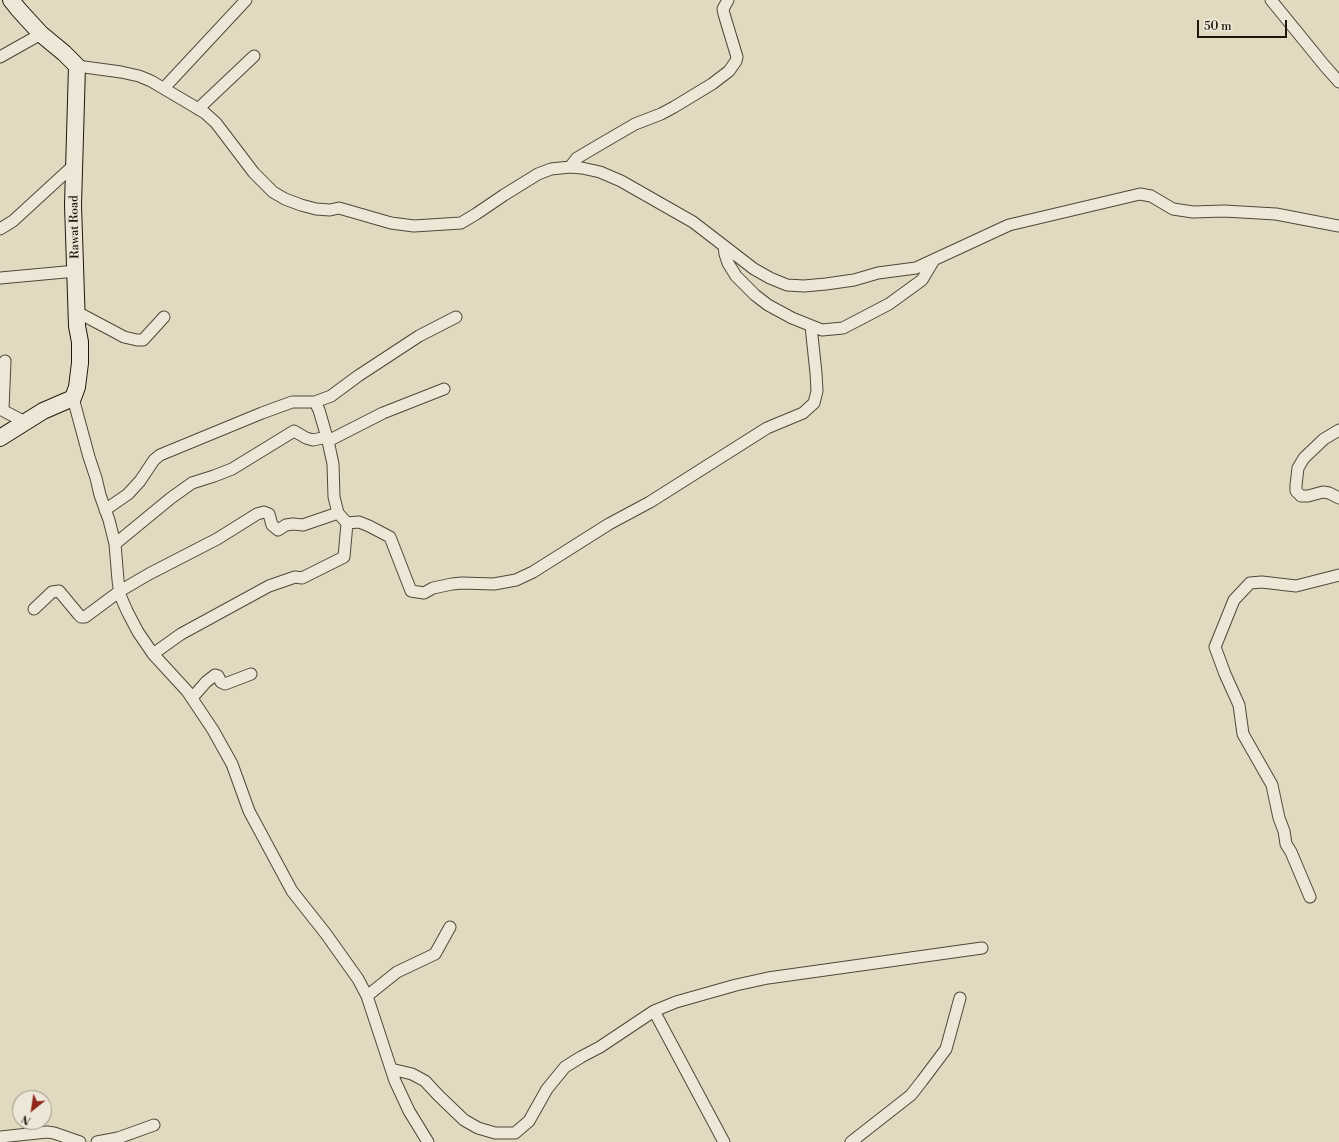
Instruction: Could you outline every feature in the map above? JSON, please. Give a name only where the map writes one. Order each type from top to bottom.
[{"type":"main road","points":[[11,0],[41,34],[77,66]]},
{"type":"main road","name":"Rawat Road","points":[[73,398],[78,386],[80,363],[74,205],[77,66]]},
{"type":"main road","points":[[0,438],[43,411],[73,398]]},
{"type":"street","points":[[164,88],[246,0]]},
{"type":"street","points":[[570,167],[578,158],[599,145],[635,124],[661,114],[674,107],[712,84],[729,71],[736,61],[737,56],[723,9],[728,0]]},
{"type":"street","points":[[1271,0],[1339,82]]},
{"type":"street","points":[[0,57],[41,34]]},
{"type":"street","points":[[198,109],[254,56]]},
{"type":"street","points":[[77,66],[139,76],[164,88],[198,109],[220,128],[254,173],[273,192],[285,199],[316,209],[330,210],[339,208],[391,223],[414,226],[461,223],[538,174],[551,169],[570,167],[582,168],[600,172],[620,181],[693,222],[754,269],[787,285],[804,286],[854,280],[878,273],[916,268],[982,236],[1009,225],[1140,194],[1151,196],[1173,209],[1193,212],[1224,211],[1276,214],[1339,226]]},
{"type":"street","points":[[0,229],[13,221],[74,165]]},
{"type":"street","points":[[724,246],[728,263],[736,276],[755,295],[768,305],[786,315],[822,330],[843,328],[889,304],[922,280],[934,260]]},
{"type":"street","points":[[0,278],[76,271]]},
{"type":"street","points":[[77,312],[124,337],[137,340],[143,340],[164,317]]},
{"type":"street","points":[[105,510],[128,494],[140,481],[154,460],[160,455],[292,402],[315,402],[331,396],[364,372],[419,336],[456,317]]},
{"type":"street","points":[[347,524],[359,522],[390,537],[411,592],[424,593],[433,588],[452,584],[480,582],[494,584],[516,580],[533,572],[610,524],[650,502],[767,428],[803,413],[814,403],[817,391],[811,326]]},
{"type":"street","points":[[5,361],[1,410],[25,422]]},
{"type":"street","points":[[115,544],[171,498],[192,483],[232,469],[294,431],[313,440],[328,439],[383,413],[444,389]]},
{"type":"street","points":[[73,398],[115,544],[120,591],[127,611],[138,632],[153,654],[187,691],[228,755],[238,777],[248,811],[292,891],[354,972],[367,996],[391,1069],[409,1111],[428,1142]]},
{"type":"street","points":[[153,654],[181,634],[269,586],[295,577],[302,578],[344,557],[347,524],[338,513],[334,497],[334,464],[328,439],[315,402]]},
{"type":"street","points":[[1339,430],[1324,439],[1304,458],[1298,468],[1296,484],[1296,491],[1301,496],[1308,496],[1323,492],[1339,498]]},
{"type":"street","points":[[34,609],[52,592],[58,591],[79,615],[84,617],[120,591],[149,574],[217,539],[258,514],[264,512],[269,514],[272,526],[278,530],[286,525],[303,525],[338,513]]},
{"type":"street","points":[[1310,897],[1291,852],[1286,844],[1272,785],[1243,734],[1239,705],[1215,647],[1234,600],[1250,583],[1262,582],[1296,586],[1339,575]]},
{"type":"street","points":[[192,698],[206,682],[215,675],[218,676],[221,682],[225,684],[251,674]]},
{"type":"street","points":[[367,996],[397,972],[435,954],[450,927]]},
{"type":"street","points":[[391,1069],[412,1074],[425,1081],[464,1120],[478,1128],[496,1133],[515,1133],[529,1121],[547,1089],[565,1067],[581,1056],[600,1047],[654,1010],[676,1002],[736,985],[768,978],[982,948]]},
{"type":"street","points":[[851,1142],[911,1095],[922,1081],[946,1049],[960,998]]},
{"type":"street","points":[[654,1010],[724,1142]]},
{"type":"street","points":[[97,1142],[118,1138],[154,1125]]},
{"type":"street","points":[[0,1137],[47,1132],[80,1142]]}]
